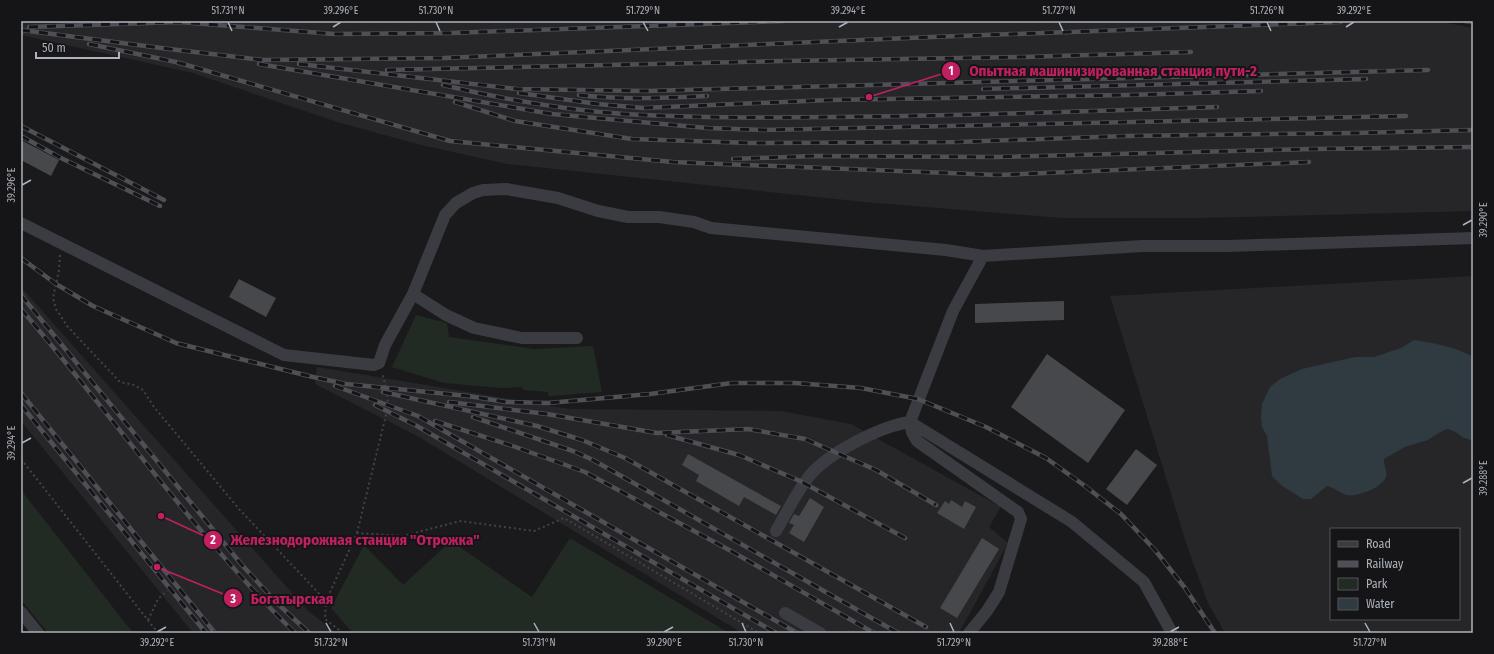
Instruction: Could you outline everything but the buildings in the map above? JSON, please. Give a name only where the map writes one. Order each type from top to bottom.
[{"type":"street","points":[[21,223],[55,238],[284,355],[374,365],[379,363],[385,345],[413,294],[446,215],[456,203],[473,193],[483,190],[506,189],[558,198],[598,211],[628,217],[659,217],[694,222],[711,228],[946,250],[983,256],[1142,246],[1228,246],[1473,238]]},
{"type":"street","points":[[969,633],[987,611],[999,592],[1021,519],[1018,512],[918,441],[912,432],[910,422],[953,311],[983,256]]},
{"type":"street","points":[[413,294],[446,314],[474,328],[522,338],[577,338]]},
{"type":"street","points":[[776,531],[808,478],[824,462],[876,432],[898,424],[910,422],[1072,522],[1144,582],[1172,633]]},
{"type":"street","points":[[21,612],[38,633]]},
{"type":"street","points":[[785,613],[820,633]]},
{"type":"path","points":[[55,238],[60,254],[59,270],[53,298],[56,309],[67,326],[120,382],[134,385],[143,390],[154,407],[239,509],[326,601]]},
{"type":"path","points":[[343,633],[325,619],[326,601],[357,533],[387,411],[388,405],[386,388],[379,363]]},
{"type":"path","points":[[21,459],[158,633]]},
{"type":"path","points":[[357,533],[403,536],[460,521],[534,530],[564,518],[759,633]]},
{"type":"path","points":[[148,620],[158,599],[167,591]]},
{"type":"shaded area","points":[[21,21],[1437,21],[1473,28],[1473,211],[1199,218],[1063,218],[864,202],[507,164],[421,145],[337,122],[193,73],[21,35]]},
{"type":"shaded area","points":[[1473,276],[1473,633],[1225,633],[1208,603],[1188,549],[1110,296]]},
{"type":"shaded area","points":[[21,287],[308,611],[337,633],[193,633],[21,421]]},
{"type":"shaded area","points":[[317,367],[570,409],[781,411],[851,424],[1001,507],[989,527],[1008,543],[959,633],[742,633],[419,437],[315,384]]},
{"type":"green space","points":[[416,315],[447,323],[449,337],[535,349],[593,346],[602,392],[549,396],[548,392],[523,390],[522,387],[503,388],[444,383],[392,367]]},
{"type":"green space","points":[[21,490],[133,633],[48,633],[21,600]]},
{"type":"green space","points":[[570,538],[729,633],[353,633],[331,608],[364,545],[403,585],[451,541],[532,597]]},
{"type":"water","points":[[1414,340],[1452,348],[1473,357],[1473,441],[1448,429],[1428,440],[1405,447],[1384,459],[1386,477],[1380,485],[1357,495],[1347,495],[1327,486],[1311,499],[1303,499],[1282,486],[1272,476],[1267,436],[1262,427],[1262,404],[1270,387],[1280,379],[1302,369],[1355,357],[1374,357],[1401,348]]},
{"type":"railway","points":[[29,27],[179,22],[334,34],[450,33],[783,21]]},
{"type":"railway","points":[[1465,21],[1473,22]]},
{"type":"railway","points":[[21,30],[263,60],[444,58],[932,37],[1340,22]]},
{"type":"railway","points":[[89,44],[176,62],[450,141],[673,162],[998,175],[1309,162]]},
{"type":"railway","points":[[387,70],[1023,57],[1191,52]]},
{"type":"railway","points":[[259,64],[552,114],[707,128],[764,130],[1406,116]]},
{"type":"railway","points":[[299,64],[517,89],[647,91],[1428,70]]},
{"type":"railway","points":[[983,89],[1366,79]]},
{"type":"railway","points":[[443,85],[488,95],[556,107],[624,114],[677,116],[756,118],[883,116],[1217,107]]},
{"type":"railway","points":[[519,93],[598,104],[643,108],[829,100],[1128,95],[1261,91]]},
{"type":"railway","points":[[579,95],[627,98],[707,96]]},
{"type":"railway","points":[[455,102],[515,121],[632,139],[750,143],[958,142],[1126,136],[1473,130]]},
{"type":"railway","points":[[21,126],[164,200]]},
{"type":"railway","points":[[21,136],[61,158],[160,206]]},
{"type":"railway","points":[[733,159],[814,156],[995,157],[1313,149],[1473,147]]},
{"type":"railway","points":[[21,258],[56,284],[93,306],[176,343],[346,384],[468,396],[506,402],[548,403],[650,394],[732,383],[795,383],[861,388],[918,399],[986,427],[1046,458],[1121,514],[1155,550],[1185,588],[1215,633]]},
{"type":"railway","points":[[21,295],[242,565],[276,602],[309,633]]},
{"type":"railway","points":[[21,309],[188,515],[258,595],[295,633]]},
{"type":"railway","points":[[335,386],[418,416],[797,633]]},
{"type":"railway","points":[[383,392],[537,426],[582,440],[625,458],[926,627]]},
{"type":"railway","points":[[21,393],[215,633]]},
{"type":"railway","points":[[449,402],[547,414],[657,433],[748,429],[805,439],[876,470],[936,505]]},
{"type":"railway","points":[[21,405],[206,633]]},
{"type":"railway","points":[[375,405],[417,426],[776,633]]},
{"type":"railway","points":[[473,417],[573,451],[593,460],[898,633]]},
{"type":"railway","points":[[435,421],[510,445],[585,472],[731,551],[874,633]]},
{"type":"railway","points":[[667,435],[739,455],[800,481],[905,538]]},
{"type":"place","name":"Опытная машинизированная станция пути-2","points":[[869,97]]},
{"type":"place","name":"Железнодорожная станция \"Отрожка\"","points":[[161,516]]},
{"type":"place","name":"Богатырская","points":[[157,567]]}]
